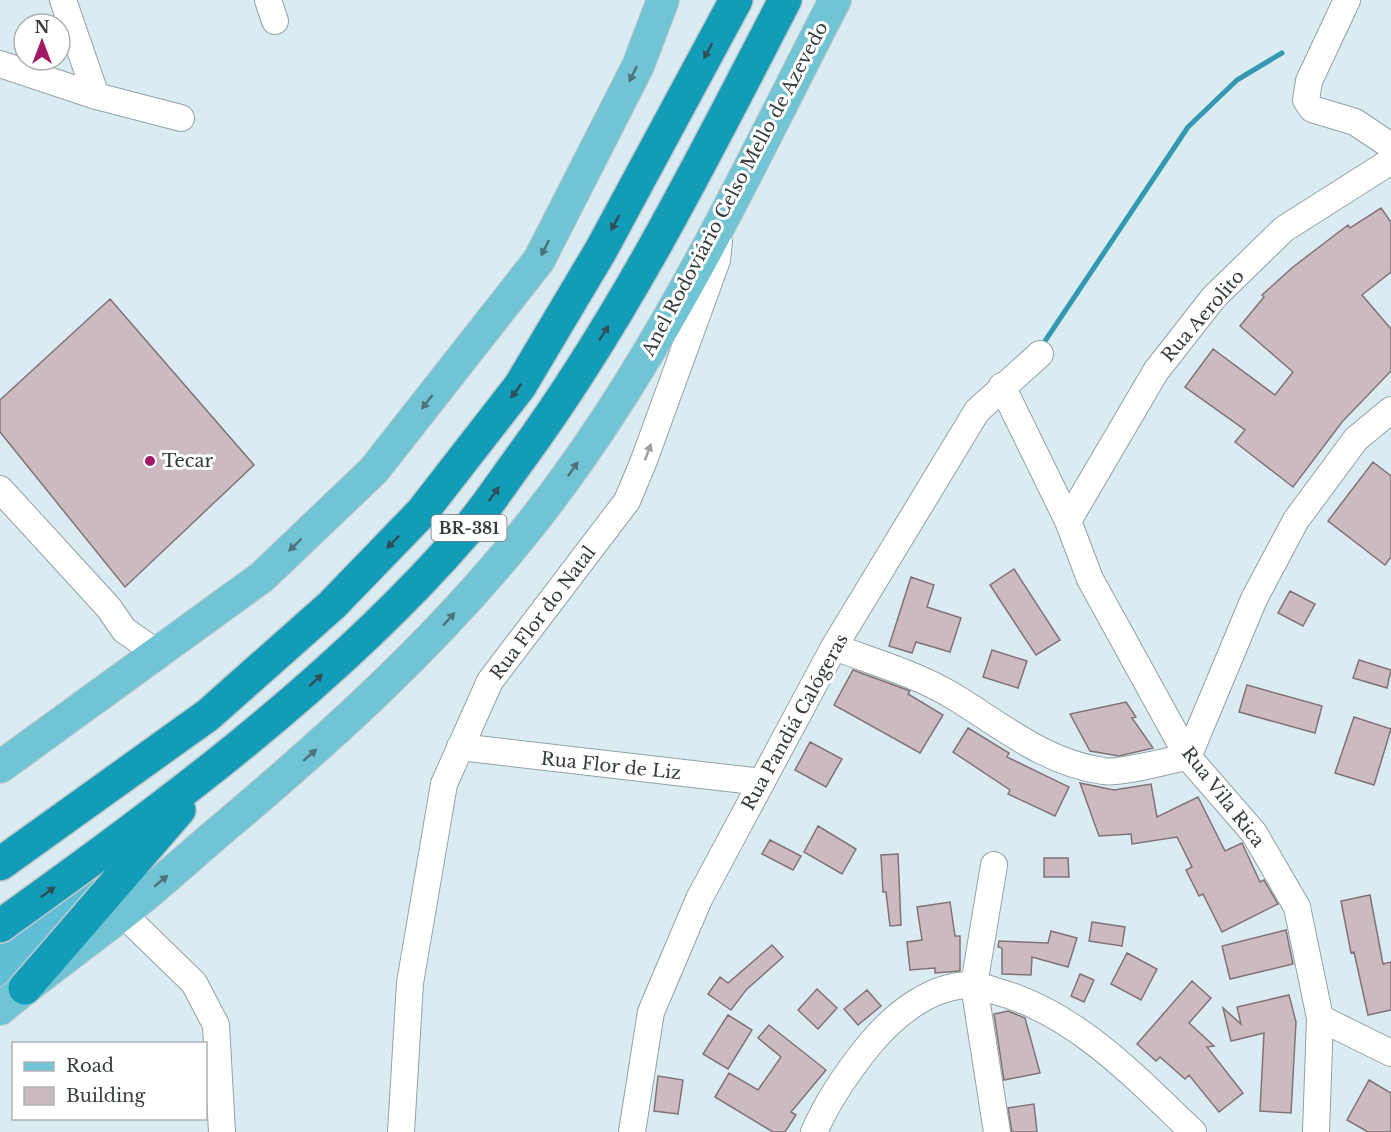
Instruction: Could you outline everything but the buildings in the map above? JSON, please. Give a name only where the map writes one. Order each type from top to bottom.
[{"type":"highway","name":"BR-381","points":[[0,864],[208,715],[332,605],[422,512],[520,386],[601,250],[736,0]]},
{"type":"highway","name":"BR-381","points":[[0,926],[223,759],[293,700],[357,642],[468,529],[558,407],[649,261],[785,0]]},
{"type":"highway","points":[[25,988],[223,759]]},
{"type":"main road","points":[[0,767],[262,577],[374,470],[539,260],[638,66],[663,0]]},
{"type":"main road","name":"Anel Rodoviário Celso Mello de Azevedo","points":[[0,1009],[123,914],[316,749],[432,638],[514,546],[609,418],[685,292],[835,0]]},
{"type":"street","points":[[63,0],[96,96]]},
{"type":"street","points":[[1347,0],[1325,52],[1309,81],[1306,100],[1312,109],[1355,122],[1391,146]]},
{"type":"street","points":[[0,64],[96,96],[181,118]]},
{"type":"street","name":"Rua Aerolito","points":[[1068,521],[1156,371],[1214,297],[1284,229],[1391,161]]},
{"type":"street","name":"Rua Flor do Natal","points":[[401,1132],[410,983],[444,784],[490,681],[627,501],[717,260],[723,216]]},
{"type":"street","name":"Rua Pandiá Calógeras","points":[[632,1132],[651,1012],[699,898],[834,647],[977,411],[1040,354]]},
{"type":"street","name":"Rua Vila Rica","points":[[1002,386],[1068,521],[1090,579],[1188,757],[1254,833],[1297,907],[1320,1018],[1316,1132]]},
{"type":"street","points":[[834,647],[898,671],[951,695],[1002,728],[1065,763],[1106,772],[1188,757],[1254,599],[1296,520],[1356,439],[1391,410]]},
{"type":"street","points":[[0,489],[109,608],[124,630],[157,653]]},
{"type":"street","name":"Rua Flor de Liz","points":[[460,747],[762,782]]},
{"type":"street","points":[[994,865],[974,985],[997,1132]]},
{"type":"street","points":[[123,914],[194,983],[216,1025],[222,1132]]},
{"type":"street","points":[[814,1132],[849,1069],[885,1026],[907,1008],[937,992],[974,985],[1021,997],[1080,1030],[1193,1132]]},
{"type":"street","points":[[1320,1018],[1391,1053]]},
{"type":"shaded area","points":[[130,849],[12,979],[0,989],[0,939]]},
{"type":"waterway","points":[[1043,344],[1188,127],[1237,80],[1282,53]]},
{"type":"place","name":"Tecar","points":[[150,461]]}]
